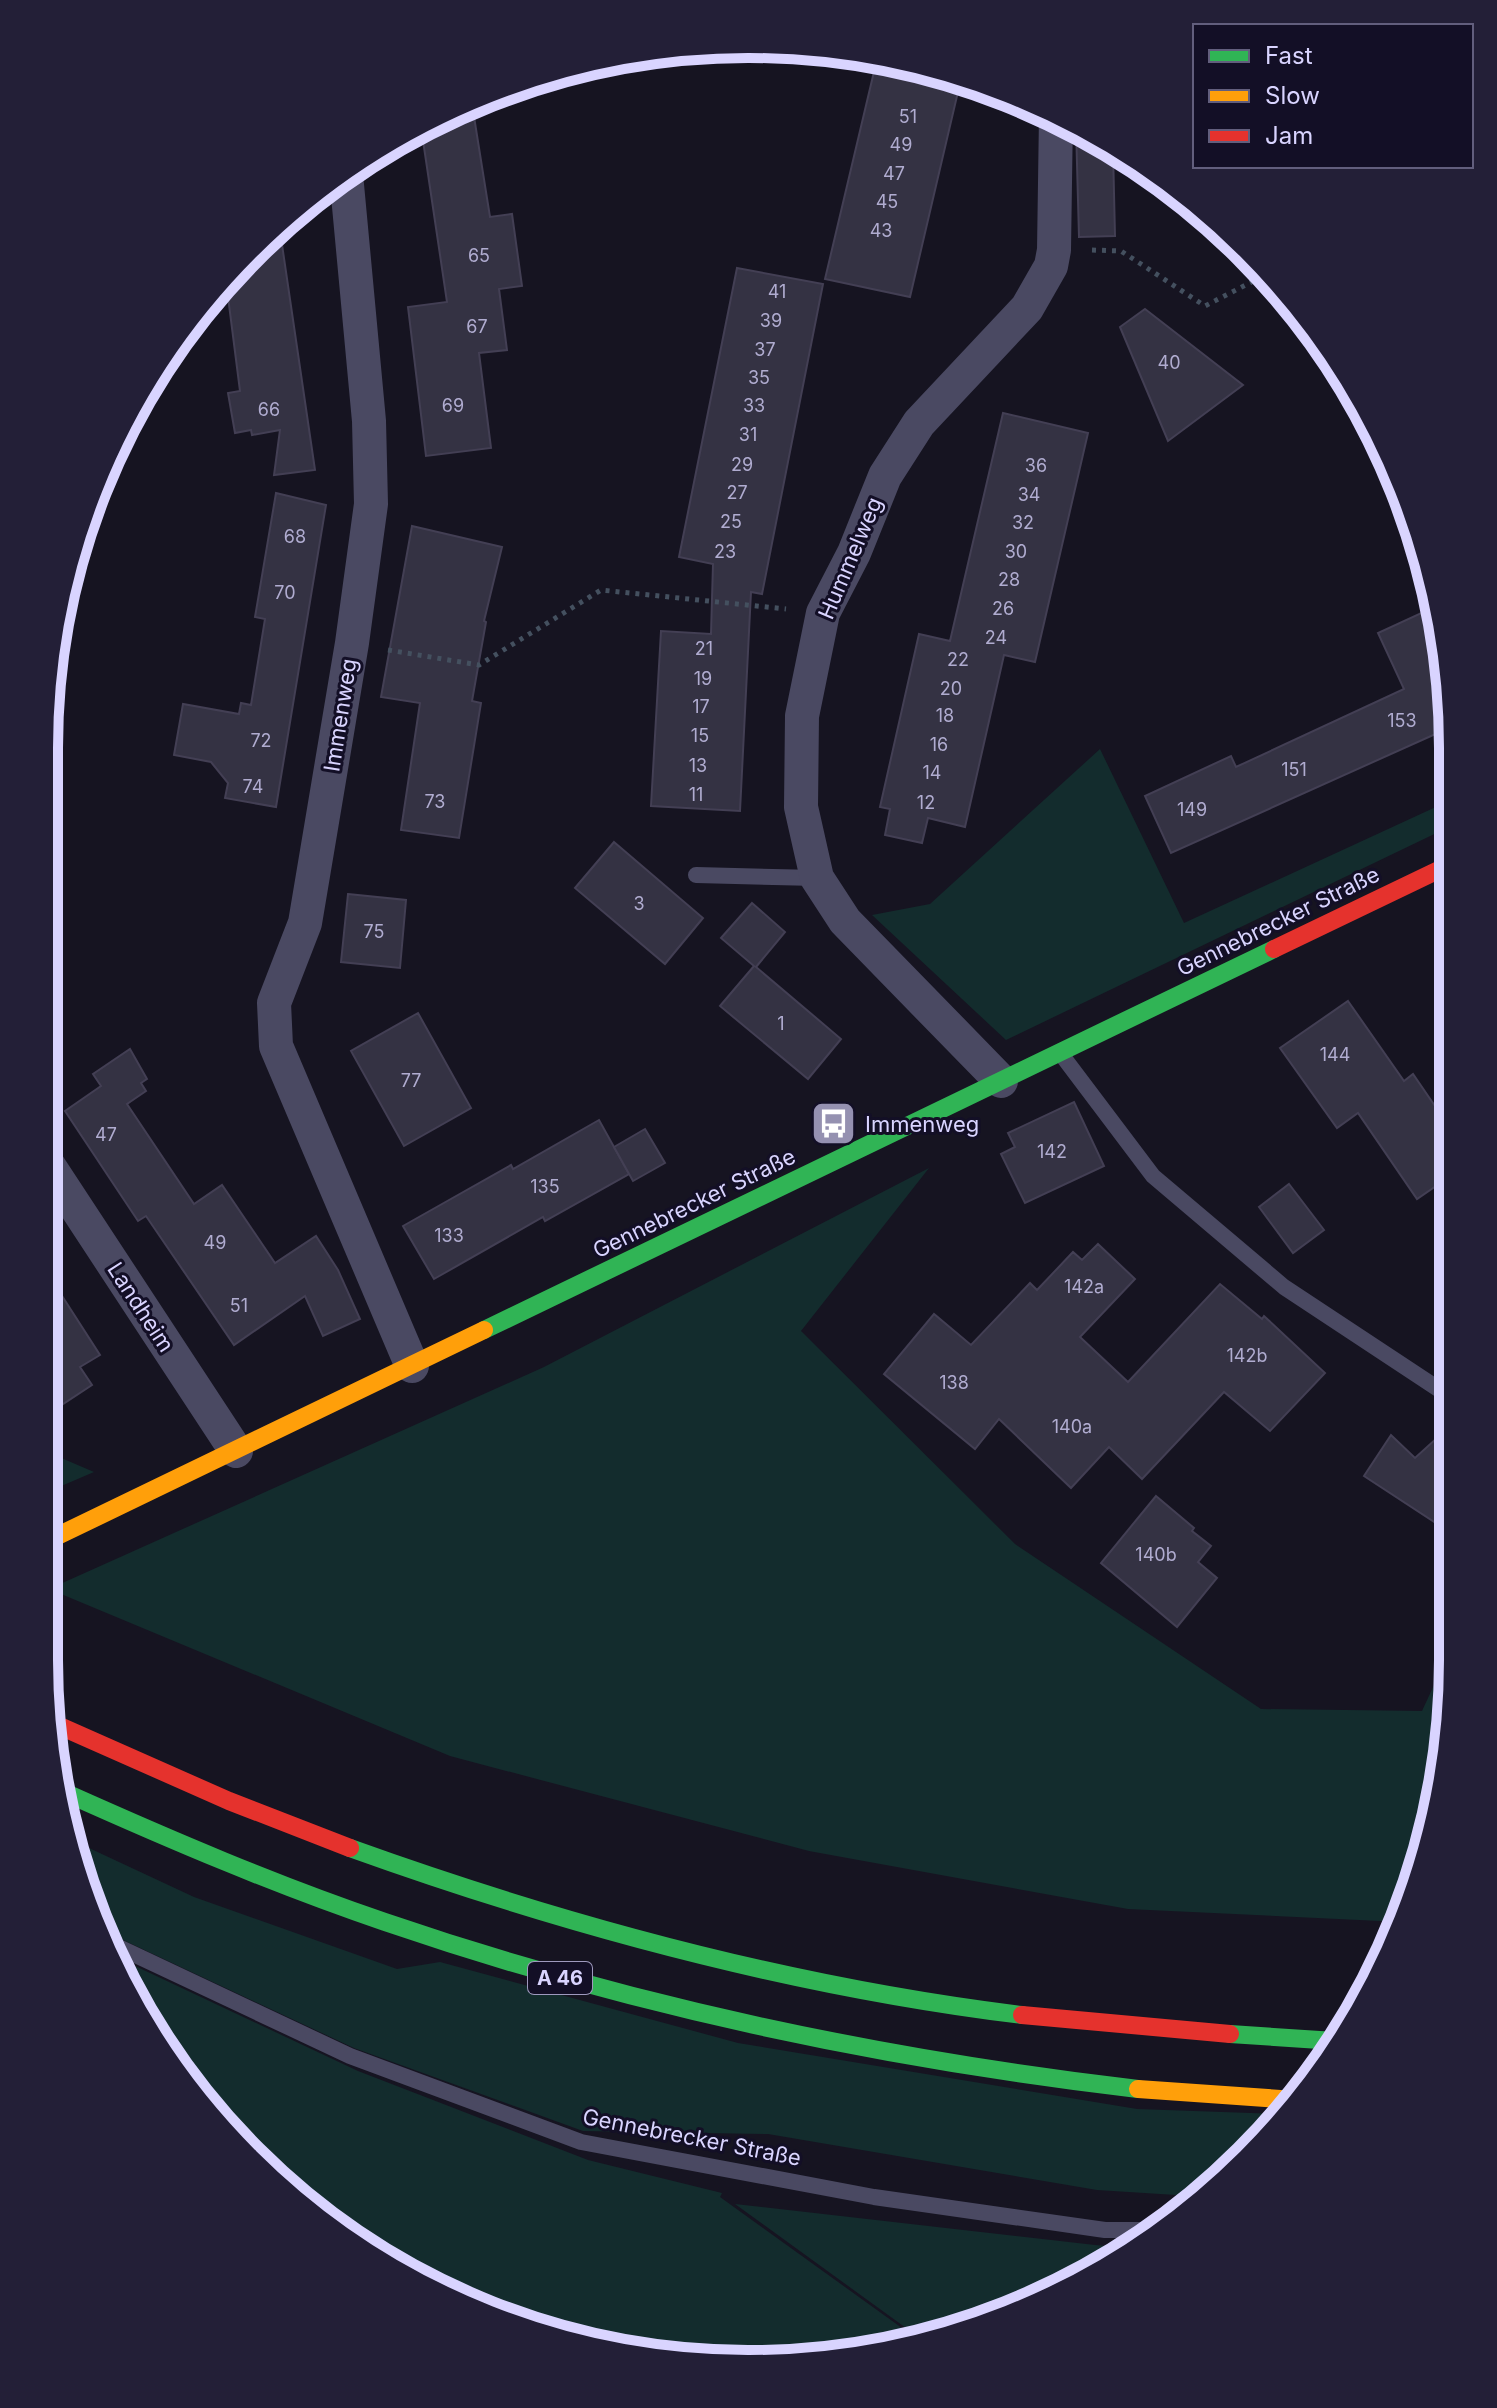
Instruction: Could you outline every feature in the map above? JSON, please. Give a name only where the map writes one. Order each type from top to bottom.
[{"type":"main road","name":"Gennebrecker Straße","points":[[58,1536],[1439,870]]},
{"type":"main road","points":[[61,1727],[281,1824],[429,1877],[584,1925],[711,1957],[844,1986],[993,2012],[1140,2029],[1325,2040]]},
{"type":"main road","name":"A 46","points":[[71,1796],[140,1829],[287,1889],[466,1951],[563,1979],[843,2044],[1077,2082],[1281,2099]]},
{"type":"street","name":"Hummelweg","points":[[1001,1081],[845,921],[817,878],[801,807],[802,716],[823,613],[854,553],[885,476],[919,423],[1027,308],[1051,266],[1054,250],[1056,130]]},
{"type":"street","name":"Immenweg","points":[[347,187],[369,421],[371,504],[352,643],[305,923],[274,1003],[276,1046],[412,1366]]},
{"type":"street","name":"Landheim","points":[[58,1180],[236,1451]]},
{"type":"lane","points":[[696,875],[817,878]]},
{"type":"lane","points":[[1060,1053],[1153,1176],[1284,1287],[1439,1389]]},
{"type":"lane","name":"Gennebrecker Straße","points":[[122,1949],[350,2056],[581,2142],[874,2197],[1105,2230],[1137,2230]]},
{"type":"path","points":[[1080,249],[1121,251],[1205,306],[1256,280]]},
{"type":"path","points":[[352,643],[479,665],[601,590],[823,613]]},
{"type":"green space","points":[[1100,749],[1184,923],[1439,806],[1439,832],[1006,1040],[872,915],[930,904]]},
{"type":"green space","points":[[929,1168],[801,1331],[1015,1544],[1261,1709],[1422,1711],[1439,1675],[1438,1705],[1426,1794],[1402,1881],[1387,1921],[1128,1909],[809,1851],[450,1756],[58,1593],[58,1585],[544,1367]]},
{"type":"green space","points":[[58,1457],[94,1472],[58,1487]]},
{"type":"green space","points":[[84,1846],[194,1897],[397,1969],[440,1962],[738,2043],[1137,2109],[1269,2114],[1237,2148],[1183,2195],[1097,2190],[768,2134],[583,2131],[354,2048],[117,1937]]},
{"type":"green space","points":[[128,1963],[358,2071],[588,2160],[722,2193],[720,2197],[906,2331],[794,2349],[703,2349],[658,2344],[614,2337],[527,2313],[443,2279],[365,2234],[293,2179],[260,2148],[229,2115],[174,2043]]},
{"type":"green space","points":[[735,2204],[1112,2246],[1054,2279],[1013,2297],[909,2330]]},
{"type":"building","points":[[874,70],[958,91],[910,297],[825,279]]},
{"type":"building","points":[[474,115],[490,217],[512,214],[522,286],[499,289],[507,350],[479,353],[491,448],[426,456],[408,307],[447,302],[423,140]]},
{"type":"building","points":[[1076,141],[1113,163],[1115,236],[1079,237]]},
{"type":"building","points":[[281,240],[315,470],[274,475],[280,430],[252,435],[251,430],[235,433],[228,393],[240,391],[228,295]]},
{"type":"building","points":[[737,268],[823,284],[762,594],[751,592],[740,811],[651,806],[661,631],[711,634],[713,564],[679,557]]},
{"type":"building","points":[[1145,309],[1243,385],[1168,441],[1120,327]]},
{"type":"building","points":[[1003,413],[1088,433],[1035,662],[1004,655],[965,827],[928,818],[922,843],[885,835],[890,809],[880,807],[919,634],[950,641]]},
{"type":"building","points":[[276,493],[326,505],[276,807],[225,798],[228,783],[211,762],[174,755],[183,704],[239,714],[241,703],[251,705],[265,619],[255,617]]},
{"type":"building","points":[[412,526],[502,547],[484,621],[472,701],[481,703],[459,838],[401,830],[420,703],[381,697]]},
{"type":"building","points":[[1425,611],[1438,703],[1439,733],[1171,853],[1145,796],[1231,756],[1236,767],[1404,689],[1378,633]]},
{"type":"building","points":[[614,842],[703,918],[665,964],[575,888]]},
{"type":"building","points":[[348,894],[406,900],[400,968],[341,962]]},
{"type":"building","points":[[752,903],[785,932],[756,967],[841,1039],[808,1079],[720,1006],[754,966],[721,938]]},
{"type":"building","points":[[1348,1001],[1404,1081],[1413,1074],[1439,1112],[1439,1184],[1417,1199],[1358,1113],[1337,1128],[1280,1048]]},
{"type":"building","points":[[418,1013],[471,1108],[404,1146],[351,1051]]},
{"type":"building","points":[[130,1049],[147,1079],[141,1083],[146,1091],[127,1104],[194,1204],[222,1185],[275,1263],[316,1236],[338,1270],[360,1319],[323,1336],[305,1296],[234,1345],[146,1216],[138,1221],[65,1111],[101,1086],[93,1074]]},
{"type":"building","points":[[1074,1102],[1104,1166],[1025,1203],[1001,1154],[1015,1147],[1008,1133]]},
{"type":"building","points":[[599,1120],[629,1174],[545,1221],[543,1217],[434,1279],[403,1226]]},
{"type":"building","points":[[645,1129],[665,1163],[633,1181],[614,1147]]},
{"type":"building","points":[[1289,1184],[1324,1230],[1293,1253],[1259,1207]]},
{"type":"building","points":[[1098,1244],[1135,1279],[1080,1337],[1128,1382],[1220,1284],[1262,1319],[1264,1316],[1325,1373],[1270,1431],[1224,1392],[1142,1479],[1109,1447],[1071,1488],[999,1419],[975,1449],[884,1374],[934,1314],[971,1345],[1030,1283],[1037,1290],[1073,1252],[1082,1260]]},
{"type":"building","points":[[58,1290],[100,1355],[80,1367],[92,1385],[63,1404],[58,1396]]},
{"type":"building","points":[[1391,1435],[1415,1458],[1439,1436],[1439,1525],[1364,1476]]},
{"type":"building","points":[[1156,1496],[1211,1546],[1198,1562],[1217,1578],[1177,1627],[1101,1563]]},
{"type":"traffic: fast","points":[[484,1330],[1274,949]]},
{"type":"traffic: fast","points":[[71,1795],[304,1893],[476,1952],[569,1979],[851,2045],[1042,2077],[1138,2089]]},
{"type":"traffic: fast","points":[[350,1848],[514,1903],[682,1950],[851,1988],[1022,2015]]},
{"type":"traffic: fast","points":[[1230,2034],[1325,2040]]},
{"type":"traffic: slow","points":[[58,1536],[484,1330]]},
{"type":"traffic: slow","points":[[1138,2089],[1281,2099]]},
{"type":"traffic: jam","points":[[1274,949],[1439,870]]},
{"type":"traffic: jam","points":[[61,1727],[229,1801],[350,1848]]},
{"type":"traffic: jam","points":[[1022,2015],[1230,2034]]},
{"type":"place","name":"Immenweg","points":[[834,1124]]}]
